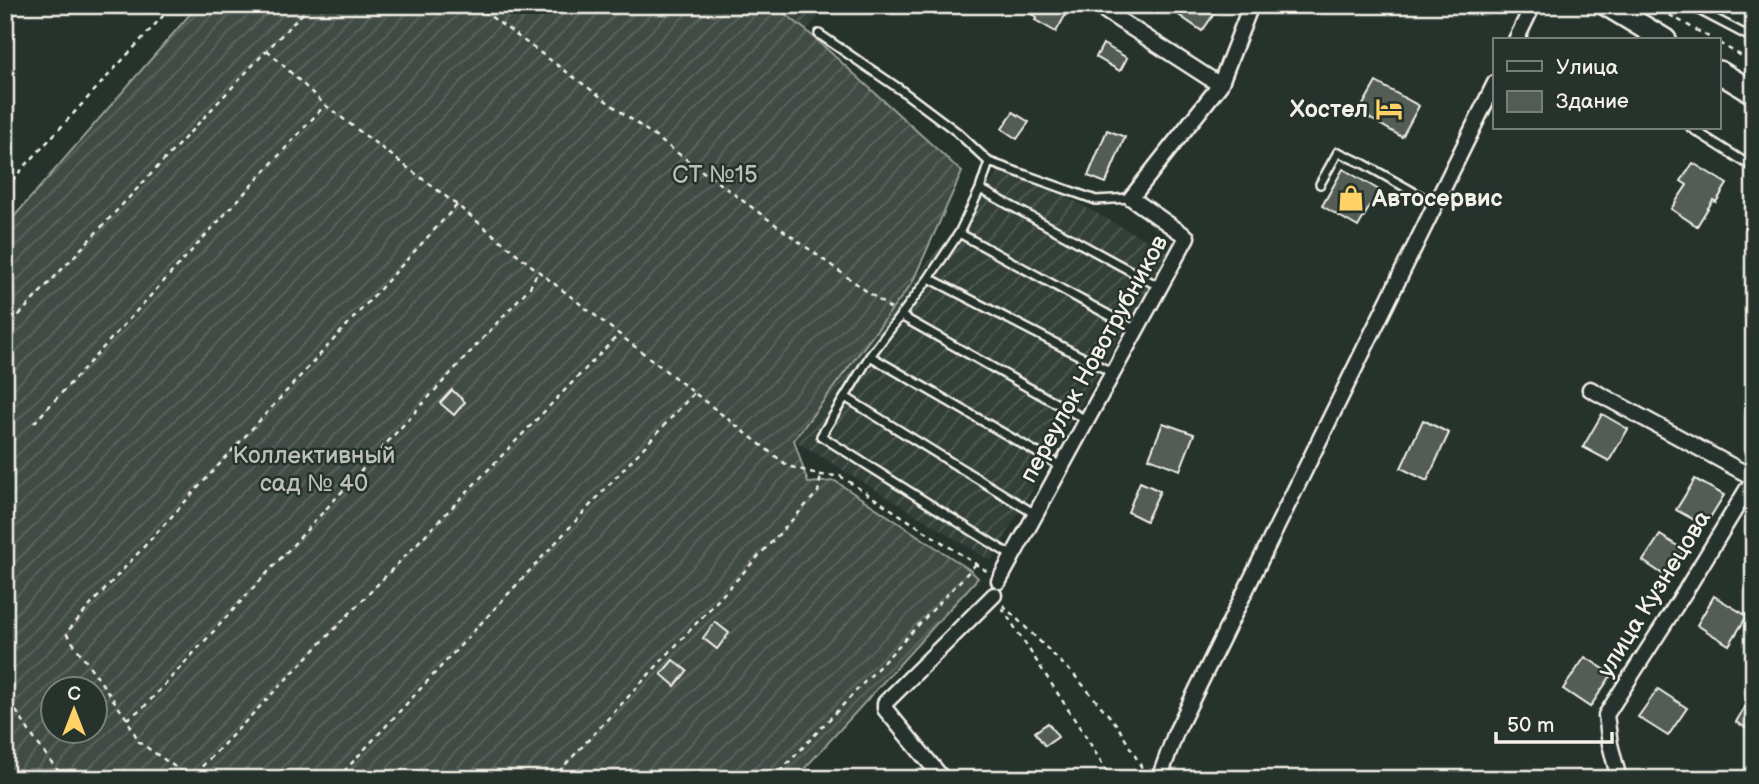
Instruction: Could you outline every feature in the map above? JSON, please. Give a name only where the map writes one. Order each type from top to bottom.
[{"type":"main road","points":[[1607,5],[1660,38]]},
{"type":"main road","points":[[1720,73],[1754,93]]},
{"type":"street","points":[[1096,5],[1220,85]]},
{"type":"street","points":[[1131,198],[1220,85],[1251,5]]},
{"type":"street","points":[[1517,38],[1533,5]]},
{"type":"street","points":[[1159,779],[1177,732],[1493,87]]},
{"type":"street","name":"переулок Новотрубников","points":[[999,581],[1187,237],[1131,198]]},
{"type":"street","points":[[1590,389],[1754,478]]},
{"type":"street","name":"улица Кузнецова","points":[[1619,779],[1606,715],[1754,478]]},
{"type":"street","points":[[943,779],[885,709],[886,703],[994,595]]},
{"type":"lane","points":[[1689,5],[1754,39]]},
{"type":"lane","points":[[819,34],[957,132],[989,162],[1096,200],[1131,198]]},
{"type":"lane","points":[[1694,130],[1754,168]]},
{"type":"lane","points":[[1320,184],[1338,152],[1435,204]]},
{"type":"lane","points":[[989,162],[980,189],[959,233],[870,356],[821,436],[1013,556]]},
{"type":"lane","points":[[980,189],[1160,287]]},
{"type":"lane","points":[[959,233],[1136,330]]},
{"type":"lane","points":[[929,278],[1113,373]]},
{"type":"lane","points":[[901,316],[1087,421]]},
{"type":"lane","points":[[870,356],[1062,467]]},
{"type":"lane","points":[[845,397],[1036,514]]},
{"type":"path","points":[[5,188],[173,5]]},
{"type":"path","points":[[5,330],[311,5]]},
{"type":"path","points":[[475,5],[901,316]]},
{"type":"path","points":[[1651,5],[1710,38]]},
{"type":"path","points":[[1720,44],[1754,63]]},
{"type":"path","points":[[267,50],[325,105],[457,205],[788,466],[821,475],[840,476],[999,581]]},
{"type":"path","points":[[34,424],[325,105]]},
{"type":"path","points":[[457,205],[66,633],[127,719],[139,742],[191,778],[619,334]]},
{"type":"path","points":[[127,719],[144,707],[502,318],[530,287],[538,271]]},
{"type":"path","points":[[337,779],[694,393]]},
{"type":"path","points":[[552,779],[818,492],[821,475]]},
{"type":"path","points":[[773,779],[976,564]]},
{"type":"path","points":[[994,595],[1111,779]]},
{"type":"path","points":[[994,595],[1077,678],[1117,725],[1149,779]]},
{"type":"path","points":[[5,694],[64,779]]},
{"type":"shaded area","points":[[774,5],[826,5],[807,31]]},
{"type":"shaded area","points":[[1006,164],[1168,252],[991,561],[794,440],[886,315]]},
{"type":"green space","name":"Коллективный сад № 40","points":[[198,5],[774,5],[807,31],[962,172],[912,283],[794,440],[808,483],[835,481],[970,570],[978,578],[795,779],[5,779],[5,227]]},
{"type":"building","points":[[1015,5],[1050,5],[1066,14],[1056,32]]},
{"type":"building","points":[[1164,5],[1201,5],[1214,14],[1202,31]]},
{"type":"building","points":[[1103,44],[1127,58],[1120,71],[1096,57]]},
{"type":"building","name":"Хостел","points":[[1376,82],[1419,106],[1402,137],[1359,112]]},
{"type":"building","points":[[1013,112],[1029,122],[1017,139],[1002,129]]},
{"type":"building","points":[[1107,130],[1125,137],[1106,183],[1088,176]]},
{"type":"building","points":[[1693,163],[1727,184],[1697,226],[1671,209],[1687,185],[1681,181]]},
{"type":"building","name":"Автосервис","points":[[1343,169],[1379,190],[1358,227],[1322,206]]},
{"type":"building","points":[[452,390],[465,402],[454,415],[440,403]]},
{"type":"building","points":[[1602,414],[1628,429],[1609,461],[1583,447]]},
{"type":"building","points":[[1423,420],[1449,433],[1427,481],[1401,468]]},
{"type":"building","points":[[1163,423],[1194,434],[1180,470],[1149,458]]},
{"type":"building","points":[[1695,479],[1724,495],[1705,526],[1676,510]]},
{"type":"building","points":[[1140,482],[1160,491],[1146,521],[1128,512]]},
{"type":"building","points":[[1660,535],[1684,550],[1667,577],[1643,561]]},
{"type":"building","points":[[1714,596],[1747,616],[1729,645],[1697,625]]},
{"type":"building","points":[[715,622],[729,633],[717,649],[703,638]]},
{"type":"building","points":[[1585,657],[1612,674],[1590,707],[1563,689]]},
{"type":"building","points":[[673,660],[687,671],[675,686],[661,674]]},
{"type":"building","points":[[1658,689],[1687,708],[1668,736],[1638,717]]},
{"type":"building","points":[[1754,690],[1754,732],[1736,722]]},
{"type":"building","points":[[1048,723],[1058,737],[1045,746],[1035,732]]},
{"type":"waterway","points":[[5,14],[27,5]]},
{"type":"place","name":"Хостел","points":[[1389,109]]},
{"type":"place","name":"Автосервис","points":[[1351,198]]},
{"type":"park label","name":"СТ №15","points":[[715,174]]}]
